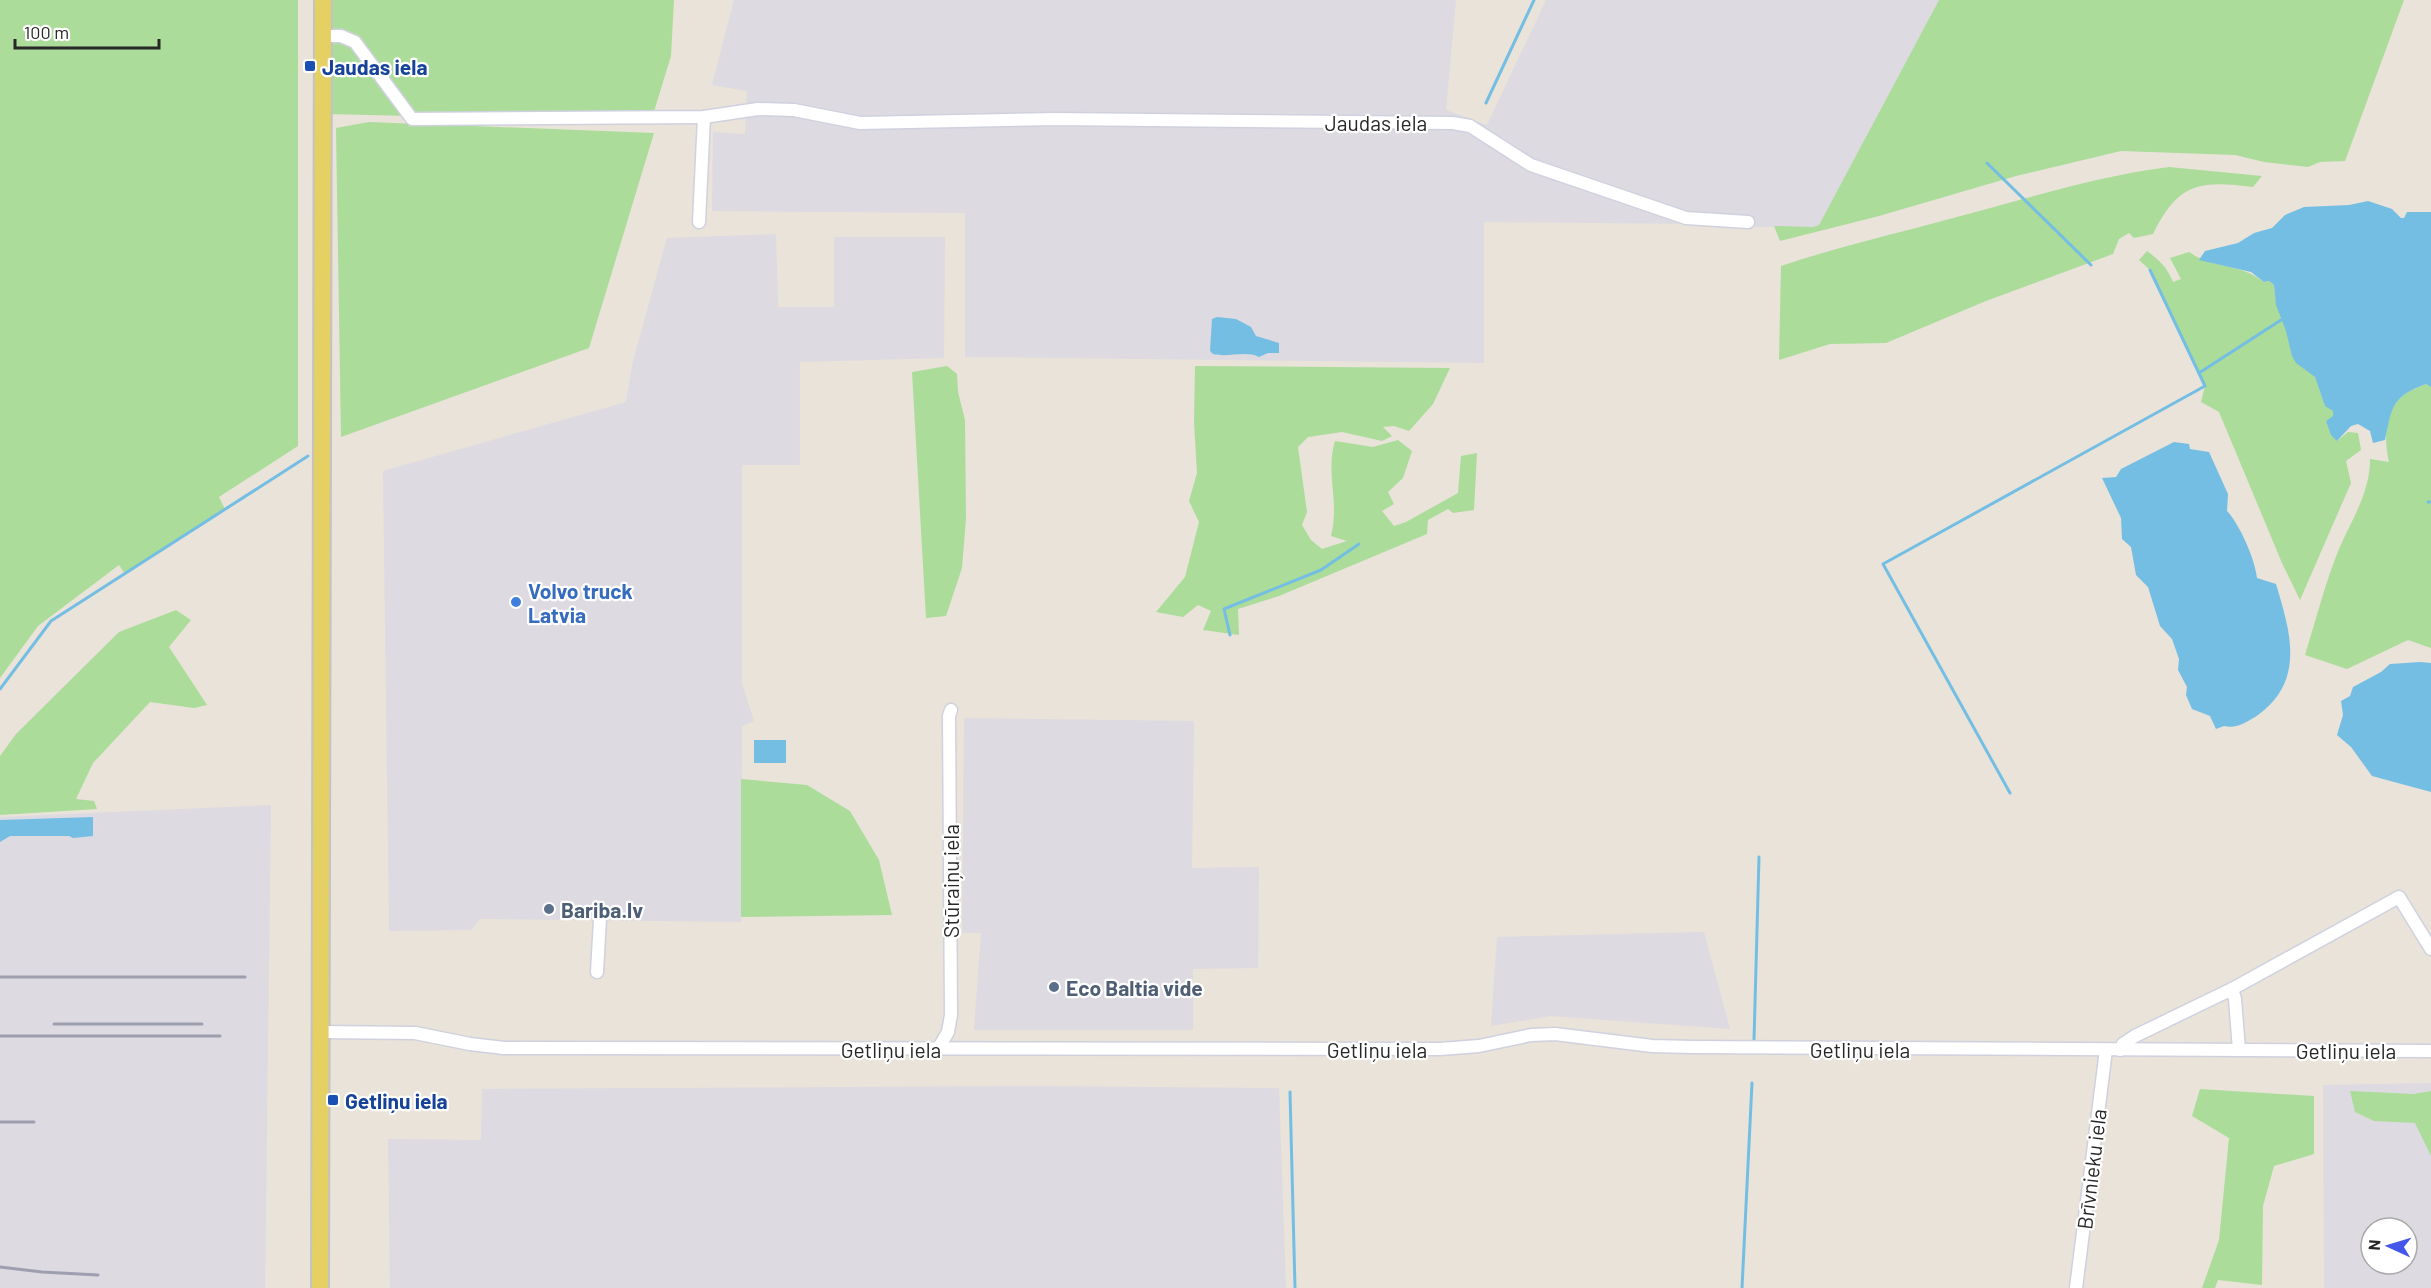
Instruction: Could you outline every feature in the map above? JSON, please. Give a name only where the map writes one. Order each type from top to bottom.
[{"type":"main road","points":[[320,1288],[323,0]]},
{"type":"street","name":"Jaudas iela","points":[[323,36],[341,36],[355,42],[412,118],[704,117],[758,109],[794,110],[860,123],[1055,119],[1453,123],[1470,126],[1531,165],[1686,218],[1748,222]]},
{"type":"street","points":[[699,222],[704,117]]},
{"type":"street","name":"Stūraiņu iela","points":[[938,1049],[948,1032],[951,1015],[951,710]]},
{"type":"street","points":[[2120,1050],[2123,1044],[2134,1036],[2232,989],[2399,897],[2431,949]]},
{"type":"street","points":[[597,972],[600,919]]},
{"type":"street","points":[[2232,989],[2235,999],[2239,1050]]},
{"type":"street","name":"Getliņu iela","points":[[321,1032],[415,1033],[504,1048],[1440,1049],[1471,1047],[1531,1035],[1555,1034],[1652,1046],[1692,1047],[2431,1051]]},
{"type":"street","name":"Brīvnieku iela","points":[[2076,1288],[2106,1050]]},
{"type":"shaded area","points":[[734,0],[1456,0],[1446,110],[1487,125],[1546,0],[1939,0],[1819,225],[1813,227],[1704,227],[1699,224],[1484,222],[1484,363],[965,357],[965,213],[712,211],[713,132],[745,134],[747,91],[712,85]]},
{"type":"shaded area","points":[[776,234],[778,307],[834,307],[834,237],[945,237],[944,358],[800,362],[800,465],[742,465],[742,684],[754,721],[742,726],[741,922],[480,919],[471,930],[389,931],[383,471],[626,402],[633,361],[667,238]]},
{"type":"shaded area","name":"Eco Baltia vide","points":[[964,718],[1194,721],[1192,868],[1259,867],[1258,968],[1193,969],[1193,1030],[974,1030],[981,933],[962,933]]},
{"type":"shaded area","points":[[271,805],[265,1288],[0,1288],[0,817]]},
{"type":"shaded area","points":[[1704,932],[1730,1029],[1550,1016],[1491,1026],[1497,937]]},
{"type":"shaded area","points":[[2431,1083],[2431,1288],[2324,1288],[2323,1085]]},
{"type":"shaded area","points":[[1030,1086],[1279,1088],[1286,1288],[390,1288],[388,1139],[481,1140],[482,1089]]},
{"type":"green space","points":[[0,0],[298,0],[298,446],[219,497],[225,509],[125,574],[119,565],[38,626],[0,678]]},
{"type":"green space","points":[[332,0],[674,0],[671,56],[652,118],[495,118],[328,114]]},
{"type":"green space","points":[[1939,0],[2404,0],[2345,161],[2320,162],[2308,167],[2264,162],[2235,155],[2121,151],[2016,176],[1879,216],[1780,241],[1774,226],[1813,227],[1819,225]]},
{"type":"green space","points":[[369,122],[654,133],[589,348],[341,437],[336,128]]},
{"type":"green space","points":[[2169,167],[2262,176],[2253,187],[2218,184],[2192,189],[2172,204],[2153,234],[2134,238],[2129,233],[2119,239],[2113,254],[1986,301],[1886,343],[1830,344],[1779,360],[1781,266],[2076,185]]},
{"type":"green space","points":[[2147,251],[2163,265],[2173,282],[2181,279],[2170,258],[2189,252],[2199,258],[2245,271],[2274,285],[2283,322],[2314,375],[2326,403],[2333,411],[2337,441],[2348,432],[2358,433],[2361,450],[2346,461],[2351,483],[2300,600],[2282,563],[2219,412],[2201,402],[2205,386],[2150,270],[2139,260]]},
{"type":"green space","points":[[947,366],[957,374],[958,392],[965,420],[966,518],[962,568],[946,616],[926,618],[912,372]]},
{"type":"green space","points":[[1195,366],[1450,368],[1433,404],[1409,431],[1394,426],[1383,427],[1392,436],[1382,441],[1342,432],[1308,437],[1298,447],[1307,512],[1302,525],[1311,540],[1322,549],[1347,541],[1331,536],[1334,511],[1331,465],[1335,441],[1373,447],[1398,440],[1412,451],[1403,478],[1388,492],[1394,504],[1382,511],[1394,526],[1406,522],[1458,493],[1461,456],[1477,453],[1474,510],[1453,513],[1448,509],[1428,520],[1427,534],[1279,596],[1238,609],[1239,635],[1203,630],[1211,611],[1198,605],[1183,617],[1156,612],[1185,577],[1199,522],[1189,501],[1197,473],[1194,422]]},
{"type":"green space","points":[[2426,384],[2431,387],[2431,648],[2408,640],[2347,669],[2305,655],[2334,562],[2364,495],[2370,459],[2389,462],[2386,433],[2390,411],[2396,401],[2404,395]]},
{"type":"green space","points":[[176,610],[191,620],[169,647],[207,705],[194,708],[150,702],[93,763],[76,799],[94,801],[97,809],[0,815],[0,756],[16,734],[119,632]]},
{"type":"green space","points":[[741,779],[807,785],[850,811],[879,860],[892,915],[741,917]]},
{"type":"green space","points":[[2200,1089],[2314,1096],[2314,1154],[2274,1166],[2263,1206],[2262,1285],[2218,1280],[2215,1288],[2202,1288],[2219,1240],[2229,1138],[2192,1116]]},
{"type":"green space","points":[[2350,1091],[2414,1094],[2431,1091],[2431,1156],[2415,1123],[2374,1121],[2355,1112]]},
{"type":"water","points":[[2368,201],[2392,209],[2401,218],[2404,218],[2407,212],[2431,212],[2431,387],[2426,384],[2399,399],[2389,419],[2385,440],[2373,443],[2370,431],[2358,424],[2351,426],[2337,441],[2331,435],[2326,421],[2333,416],[2333,411],[2325,406],[2315,377],[2296,363],[2292,356],[2276,305],[2274,285],[2269,281],[2264,282],[2251,272],[2199,260],[2205,251],[2238,243],[2254,233],[2272,228],[2285,215],[2304,207],[2349,205]]},
{"type":"water","points":[[1217,317],[1236,319],[1251,327],[1256,336],[1279,343],[1279,353],[1268,353],[1259,357],[1249,354],[1213,354],[1210,351],[1212,319]]},
{"type":"water","points":[[2174,442],[2189,444],[2190,449],[2209,452],[2228,494],[2227,511],[2246,543],[2257,578],[2276,584],[2286,619],[2290,654],[2283,686],[2273,701],[2258,715],[2238,726],[2224,726],[2216,729],[2210,716],[2192,709],[2186,695],[2187,687],[2178,670],[2179,659],[2172,639],[2160,626],[2148,587],[2136,575],[2131,547],[2122,539],[2121,518],[2102,478],[2116,477],[2121,469]]},
{"type":"water","points":[[2431,663],[2431,792],[2372,776],[2351,747],[2337,735],[2343,715],[2341,701],[2350,696],[2353,687],[2381,672],[2390,664]]},
{"type":"water","points":[[754,740],[786,740],[786,763],[754,763]]},
{"type":"water","points":[[93,817],[93,836],[73,838],[69,836],[10,836],[0,842],[0,820]]},
{"type":"waterway","points":[[1486,103],[1534,0]]},
{"type":"waterway","points":[[1987,163],[2091,265]]},
{"type":"waterway","points":[[2010,793],[1883,564],[2205,386],[2150,270]]},
{"type":"waterway","points":[[2199,373],[2281,320]]},
{"type":"waterway","points":[[0,689],[51,621],[308,456]]},
{"type":"waterway","points":[[1230,635],[1224,609],[1321,570],[1359,544]]},
{"type":"waterway","points":[[1754,1040],[1759,857]]},
{"type":"waterway","points":[[1742,1288],[1752,1083]]},
{"type":"waterway","points":[[1290,1092],[1295,1288]]},
{"type":"railway","points":[[0,977],[245,977]]},
{"type":"railway","points":[[54,1024],[202,1024]]},
{"type":"railway","points":[[0,1036],[220,1036]]},
{"type":"railway","points":[[0,1122],[34,1122]]},
{"type":"railway","points":[[0,1267],[98,1275]]},
{"type":"place","name":"Jaudas iela","points":[[310,66]]},
{"type":"place","name":"Volvo truck Latvia","points":[[516,602]]},
{"type":"place","name":"Bariba.lv","points":[[549,909]]},
{"type":"place","name":"Eco Baltia vide","points":[[1054,987]]},
{"type":"place","name":"Getliņu iela","points":[[333,1100]]}]
